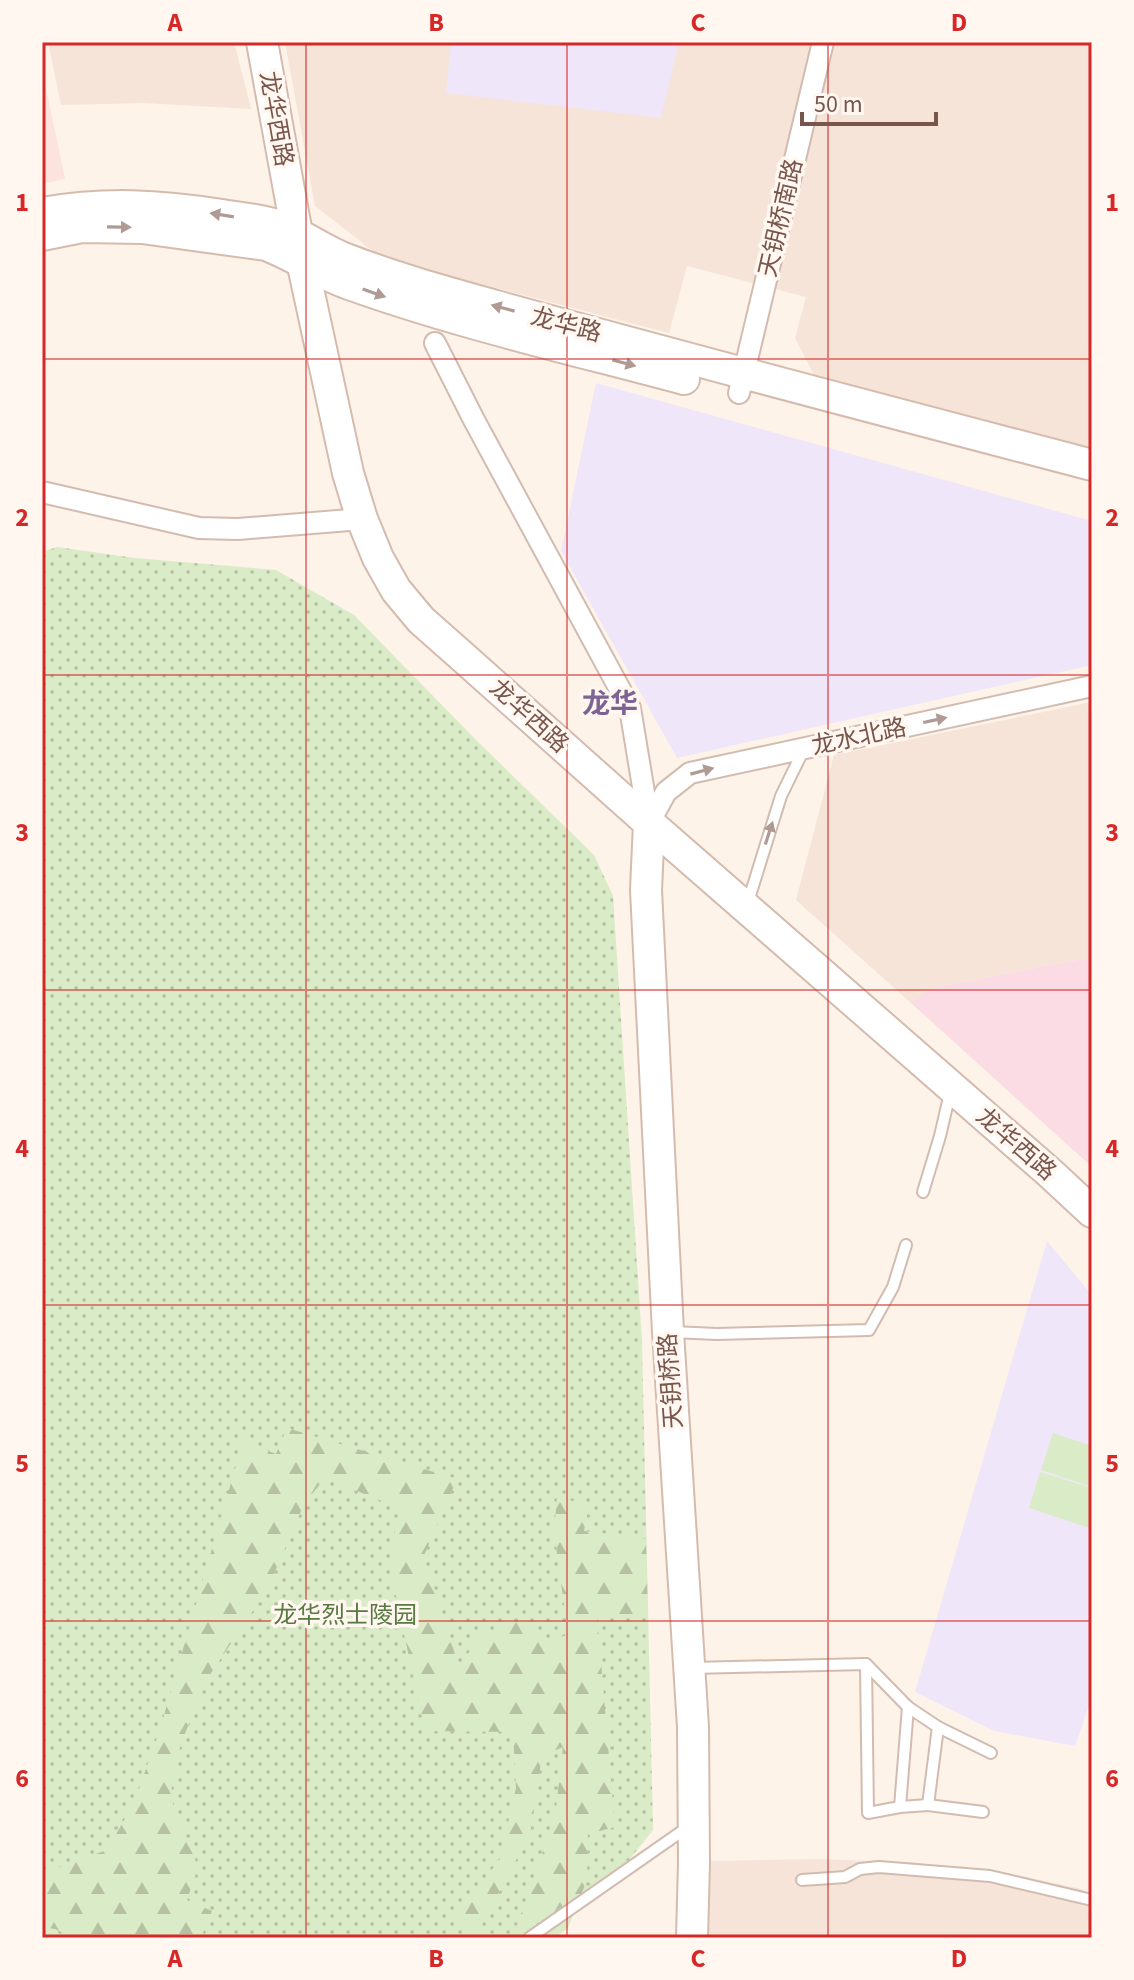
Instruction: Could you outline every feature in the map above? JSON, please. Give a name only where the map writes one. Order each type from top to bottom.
[{"type":"street","name":"龙华西路","points":[[262,42],[300,248],[348,473],[362,519],[378,558],[396,590],[414,613],[1092,1212]]},
{"type":"street","name":"天钥桥南路","points":[[742,384],[823,42]]},
{"type":"street","name":"龙华路","points":[[42,213],[81,206],[142,205],[201,212],[264,222],[300,248]]},
{"type":"street","name":"龙华路","points":[[42,235],[82,227],[142,228],[266,245],[320,248],[443,291],[742,384],[1092,486]]},
{"type":"street","points":[[435,343],[630,708],[649,823]]},
{"type":"street","name":"龙华路","points":[[742,384],[1092,465]]},
{"type":"street","points":[[42,492],[199,528],[238,529],[362,519]]},
{"type":"street","name":"龙水北路","points":[[649,823],[666,792],[690,773],[1092,686]]},
{"type":"street","name":"天钥桥路","points":[[649,823],[646,890],[668,1332],[693,1727],[692,1938]]},
{"type":"lane","points":[[746,908],[781,796],[804,749]]},
{"type":"lane","points":[[923,1192],[952,1087]]},
{"type":"lane","points":[[668,1332],[717,1334],[869,1330],[893,1287],[906,1245]]},
{"type":"lane","points":[[689,1668],[866,1664],[908,1707],[938,1727],[991,1753]]},
{"type":"lane","points":[[866,1664],[868,1813],[928,1805],[983,1812]]},
{"type":"lane","points":[[900,1807],[908,1707]]},
{"type":"lane","points":[[928,1805],[938,1727]]},
{"type":"lane","points":[[529,1938],[693,1823]]},
{"type":"lane","points":[[802,1880],[845,1877],[860,1869],[879,1867],[990,1876],[1092,1900]]},
{"type":"shaded area","points":[[48,42],[234,42],[251,109],[144,103],[61,105]]},
{"type":"shaded area","points":[[285,42],[1092,42],[1092,449],[814,375],[795,338],[806,297],[687,266],[669,333],[382,258],[315,206]]},
{"type":"shaded area","points":[[451,42],[679,42],[661,118],[446,93]]},
{"type":"shaded area","points":[[42,69],[65,179],[42,184]]},
{"type":"shaded area","points":[[596,383],[1092,521],[1092,665],[677,758],[561,551]]},
{"type":"shaded area","points":[[1092,702],[1092,957],[931,988],[911,1003],[796,900],[834,755]]},
{"type":"shaded area","points":[[1092,957],[1092,1167],[911,1003],[931,988]]},
{"type":"shaded area","points":[[1047,1241],[1092,1295],[1092,1697],[1075,1746],[994,1731],[915,1692]]},
{"type":"shaded area","points":[[814,1859],[909,1862],[1003,1872],[1081,1889],[1092,1894],[1092,1938],[709,1938],[707,1861]]},
{"type":"green space","name":"龙华烈士陵园","points":[[57,547],[135,558],[276,570],[354,615],[594,855],[613,896],[642,1341],[653,1830],[629,1860],[517,1938],[42,1938],[42,552]]},
{"type":"green space","points":[[287,1428],[457,1479],[423,1558],[460,1669],[478,1636],[522,1620],[550,1643],[568,1634],[554,1531],[557,1498],[589,1504],[584,1531],[646,1539],[648,1616],[597,1615],[615,1827],[588,1834],[587,1880],[568,1928],[555,1938],[522,1938],[515,1931],[555,1817],[563,1747],[542,1756],[530,1834],[476,1936],[456,1917],[500,1859],[516,1788],[513,1732],[425,1731],[389,1564],[399,1508],[325,1478],[304,1504],[267,1590],[209,1676],[181,1743],[170,1796],[198,1867],[187,1900],[212,1911],[201,1938],[73,1938],[55,1929],[42,1927],[42,1871],[107,1850],[134,1803],[160,1729],[243,1441],[276,1454]]},
{"type":"green space","points":[[1053,1433],[1092,1446],[1092,1487],[1041,1470]]},
{"type":"green space","points":[[1040,1472],[1092,1488],[1092,1529],[1029,1508]]},
{"type":"district","name":"龙华","points":[[610,704]]}]
